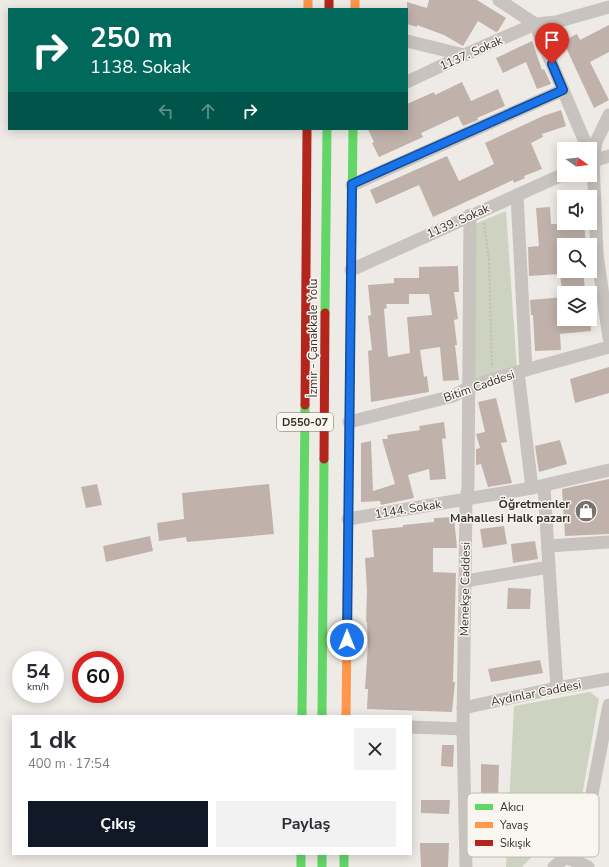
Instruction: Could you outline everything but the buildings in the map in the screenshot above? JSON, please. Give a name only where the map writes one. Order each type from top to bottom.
[{"type":"main road","name":"İzmir - Çanakkale Yolu","points":[[302,715],[307,130]]},
{"type":"main road","name":"İzmir - Çanakkale Yolu","points":[[322,715],[327,130]]},
{"type":"main road","points":[[346,715],[353,130]]},
{"type":"main road","points":[[301,855],[301,867]]},
{"type":"main road","points":[[322,855],[322,867]]},
{"type":"main road","points":[[344,855],[344,867]]},
{"type":"street","points":[[499,0],[535,24],[584,142]]},
{"type":"street","name":"1137. Sokak","points":[[408,82],[535,24],[556,22],[593,6],[609,7]]},
{"type":"street","points":[[408,40],[464,55]]},
{"type":"street","points":[[352,184],[563,90]]},
{"type":"street","points":[[596,142],[609,115]]},
{"type":"street","points":[[597,156],[609,156]]},
{"type":"street","name":"1139. Sokak","points":[[352,270],[557,177]]},
{"type":"street","points":[[594,182],[603,252],[609,338]]},
{"type":"street","points":[[517,195],[522,371],[538,487],[548,546],[557,688]]},
{"type":"street","name":"Menekşe Caddesi","points":[[466,867],[463,708],[466,500],[468,487],[468,388],[475,213]]},
{"type":"street","name":"Bitim Caddesi","points":[[349,422],[453,396],[468,388],[493,379],[609,347]]},
{"type":"street","name":"1144. Sokak","points":[[348,519],[538,487],[609,470]]},
{"type":"street","points":[[548,546],[609,542]]},
{"type":"street","points":[[465,581],[549,568]]},
{"type":"street","name":"Aydınlar Caddesi","points":[[463,708],[557,688],[609,679]]},
{"type":"street","points":[[592,793],[609,705]]},
{"type":"street","points":[[412,727],[463,729]]},
{"type":"street","points":[[554,867],[566,857],[588,867]]},
{"type":"path","points":[[475,213],[487,236],[493,379]]},
{"type":"green space","points":[[506,211],[517,369],[474,380],[475,224]]},
{"type":"green space","points":[[590,692],[599,699],[582,793],[510,793],[514,706]]},
{"type":"green space","points":[[506,857],[532,857],[522,867],[506,867]]},
{"type":"traffic: fast","points":[[325,313],[327,130]]},
{"type":"traffic: fast","points":[[350,381],[353,130]]},
{"type":"traffic: fast","points":[[302,715],[305,405]]},
{"type":"traffic: fast","points":[[322,715],[324,459]]},
{"type":"traffic: fast","points":[[301,855],[301,867]]},
{"type":"traffic: fast","points":[[322,855],[322,867]]},
{"type":"traffic: fast","points":[[344,855],[344,867]]},
{"type":"traffic: slow","points":[[308,0],[308,8]]},
{"type":"traffic: slow","points":[[355,0],[355,8]]},
{"type":"traffic: slow","points":[[346,715],[350,381]]},
{"type":"traffic: jam","points":[[329,0],[329,8]]},
{"type":"traffic: jam","points":[[305,405],[307,130]]},
{"type":"traffic: jam","points":[[324,459],[325,313]]},
{"type":"place","name":"Öğretmenler Mahallesi Halk pazarı","points":[[586,511]]},
{"type":"route","points":[[347,640],[352,184],[563,90],[552,64]]}]
